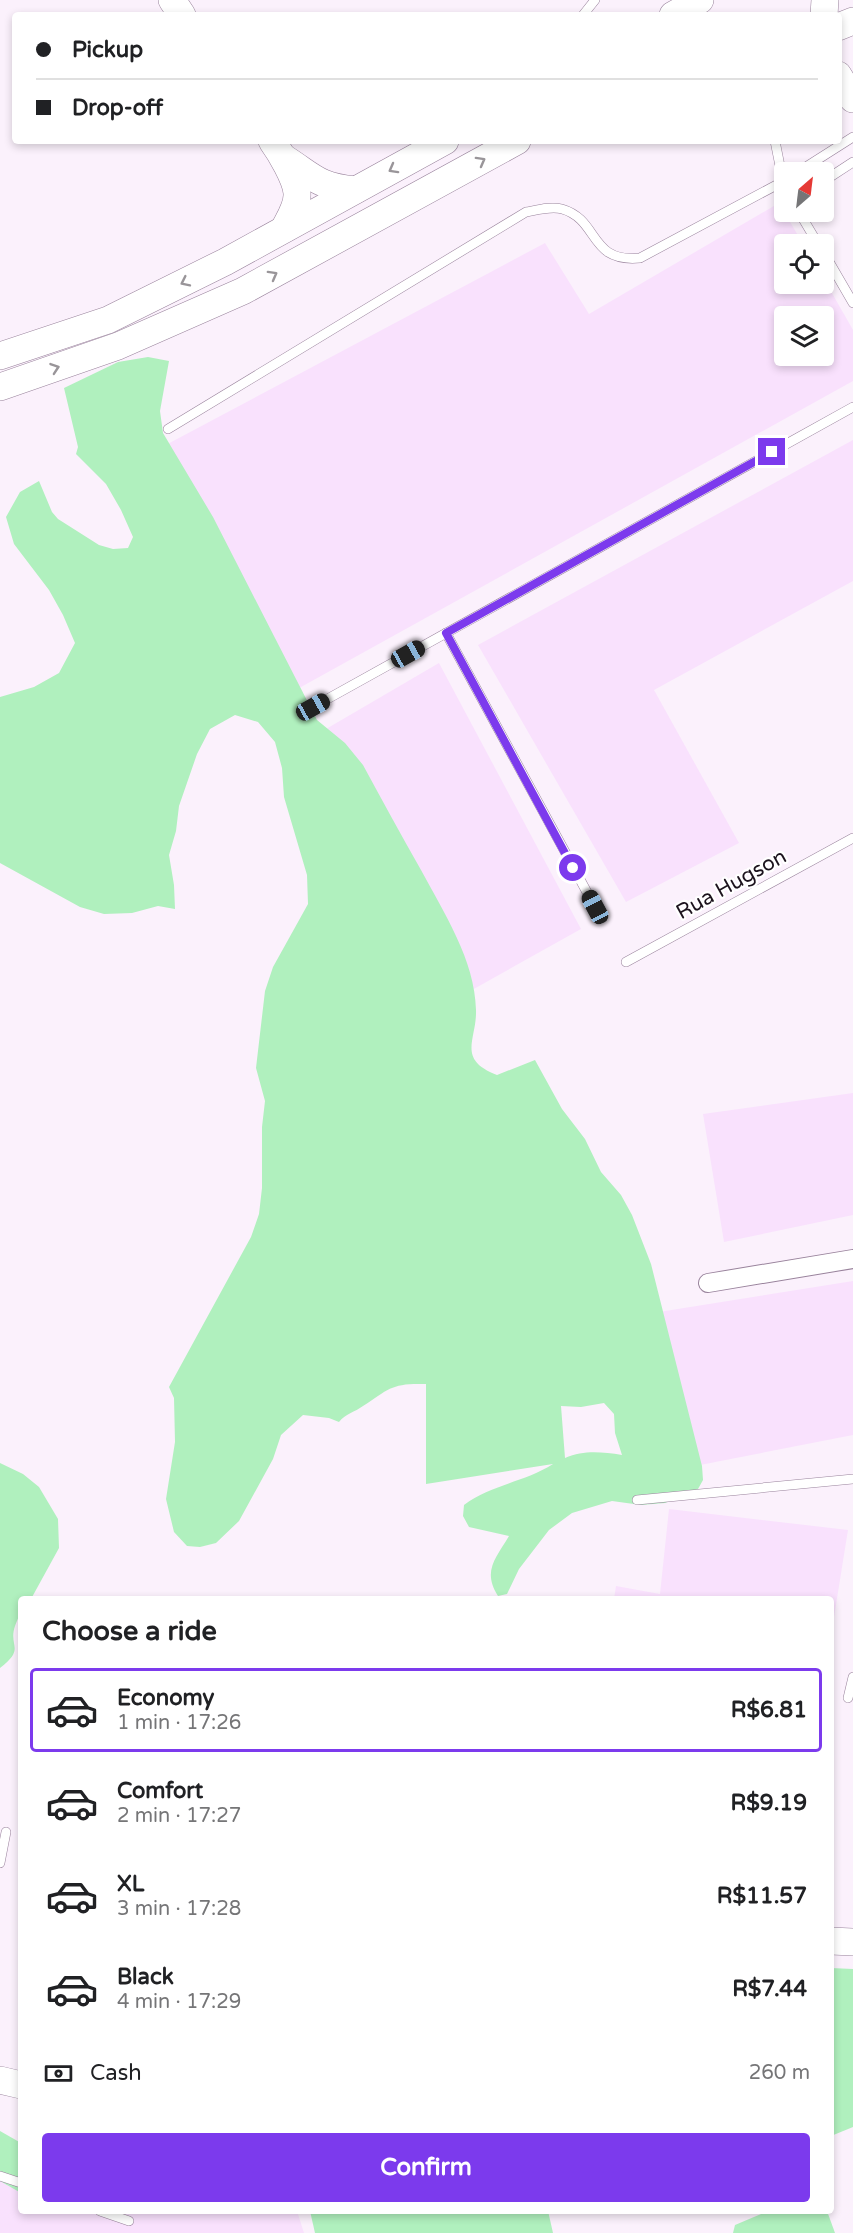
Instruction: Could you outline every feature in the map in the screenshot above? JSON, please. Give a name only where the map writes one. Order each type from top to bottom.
[{"type":"main road","points":[[678,12],[700,0]]},
{"type":"main road","points":[[0,387],[118,346],[243,291],[511,144]]},
{"type":"main road","points":[[0,356],[108,320],[225,262],[438,145],[447,179]]},
{"type":"main road","points":[[278,150],[321,184],[355,190]]},
{"type":"main road","points":[[278,150],[297,191],[292,214],[284,229]]},
{"type":"main road","points":[[225,262],[243,291]]},
{"type":"main road","points":[[834,1941],[853,1942]]},
{"type":"main road","points":[[0,2080],[18,2084]]},
{"type":"street","points":[[708,1283],[853,1259]]},
{"type":"lane","points":[[585,12],[595,0]]},
{"type":"lane","points":[[814,162],[853,137]]},
{"type":"lane","points":[[777,144],[780,162]]},
{"type":"lane","points":[[834,174],[853,162]]},
{"type":"lane","points":[[168,429],[526,212],[549,208],[563,209],[580,219],[607,254],[625,260],[640,258],[774,189]]},
{"type":"lane","points":[[834,270],[853,303]]},
{"type":"lane","points":[[313,707],[853,407]]},
{"type":"lane","points":[[446,633],[595,907]]},
{"type":"lane","name":"Rua Hugson","points":[[626,962],[853,838]]},
{"type":"lane","points":[[637,1500],[853,1479]]},
{"type":"lane","points":[[848,1698],[853,1677]]},
{"type":"lane","points":[[0,1863],[6,1832]]},
{"type":"lane","points":[[0,2176],[18,2182]]},
{"type":"lane","points":[[109,2214],[129,2221]]},
{"type":"shaded area","points":[[774,206],[774,222],[790,222],[797,234],[774,234],[774,294],[833,294],[853,330],[853,381],[292,692],[162,447],[545,243],[589,314]]},
{"type":"shaded area","points":[[853,440],[853,581],[654,690],[739,843],[626,902],[478,645]]},
{"type":"shaded area","points":[[439,663],[581,929],[472,990],[326,729]]},
{"type":"shaded area","points":[[853,1093],[853,1215],[724,1242],[703,1114]]},
{"type":"shaded area","points":[[853,1281],[853,1435],[690,1467],[659,1312]]},
{"type":"shaded area","points":[[669,1509],[848,1530],[834,1617],[834,1596],[614,1596],[616,1586],[660,1594]]},
{"type":"shaded area","points":[[0,2145],[18,2151],[18,2214],[298,2214],[304,2233],[0,2233]]},
{"type":"green space","points":[[148,357],[169,361],[160,411],[163,433],[213,517],[317,720],[345,743],[363,765],[457,937],[474,991],[476,1021],[472,1048],[477,1062],[484,1069],[497,1075],[535,1060],[562,1109],[585,1139],[601,1172],[621,1195],[632,1215],[651,1264],[702,1466],[703,1480],[698,1489],[665,1503],[641,1505],[612,1501],[572,1513],[549,1530],[519,1569],[507,1594],[498,1596],[493,1587],[491,1572],[509,1536],[469,1527],[463,1516],[464,1505],[474,1498],[553,1464],[426,1484],[426,1384],[406,1384],[392,1388],[339,1422],[329,1418],[303,1415],[281,1435],[273,1459],[239,1521],[216,1543],[200,1547],[187,1546],[174,1532],[166,1499],[175,1442],[174,1398],[169,1387],[251,1237],[259,1214],[265,1101],[256,1068],[265,991],[273,967],[308,904],[307,875],[284,797],[282,768],[275,742],[258,722],[235,715],[210,729],[197,754],[179,806],[176,831],[169,855],[175,909],[158,906],[132,913],[104,914],[80,907],[0,863],[0,697],[34,687],[59,673],[75,643],[49,590],[14,544],[6,517],[20,492],[39,481],[52,512],[58,519],[99,545],[113,549],[128,548],[133,537],[121,510],[106,484],[76,454],[78,447],[64,388],[118,362]],"holes":[[[604,1403],[614,1414],[615,1433],[622,1455],[593,1452],[565,1458],[561,1406],[581,1407]]]},
{"type":"green space","points":[[0,1463],[23,1474],[39,1487],[58,1519],[59,1548],[33,1596],[18,1596],[18,1619],[13,1633],[14,1651],[0,1668]]},
{"type":"green space","points":[[834,1968],[853,1969],[853,2127],[834,2135]]},
{"type":"green space","points":[[0,2131],[18,2141],[18,2191],[0,2181]]},
{"type":"green space","points":[[311,2214],[549,2214],[553,2233],[315,2233]]},
{"type":"green space","points":[[761,2214],[828,2214],[835,2233],[733,2233],[735,2225]]},
{"type":"route","points":[[573,868],[446,633],[772,452]]}]
